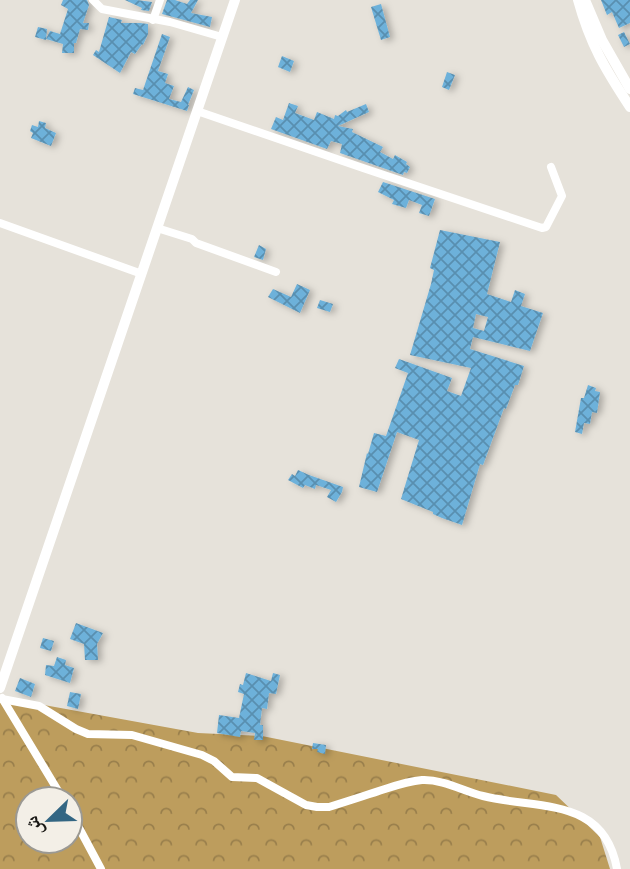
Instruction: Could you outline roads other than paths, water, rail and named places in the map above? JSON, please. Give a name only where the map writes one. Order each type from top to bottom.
[{"type":"main road","points":[[1,694],[235,0]]},
{"type":"main road","points":[[578,0],[592,42],[630,107]]},
{"type":"main road","points":[[585,0],[602,40],[630,89]]},
{"type":"street","points":[[93,0],[102,9],[170,22],[222,37]]},
{"type":"street","points":[[153,20],[160,0]]},
{"type":"street","points":[[197,111],[542,228],[546,228],[562,196],[551,167]]},
{"type":"street","points":[[0,223],[142,274]]},
{"type":"street","points":[[157,228],[276,272]]},
{"type":"street","points":[[1,694],[55,785]]},
{"type":"street","points":[[1,694],[39,706],[88,734],[132,735],[202,755],[214,761],[232,777],[257,778],[306,805],[329,807],[407,782],[427,780],[445,783],[485,797],[564,809],[595,825],[603,834],[617,869]]},
{"type":"street","points":[[84,837],[101,869]]}]
